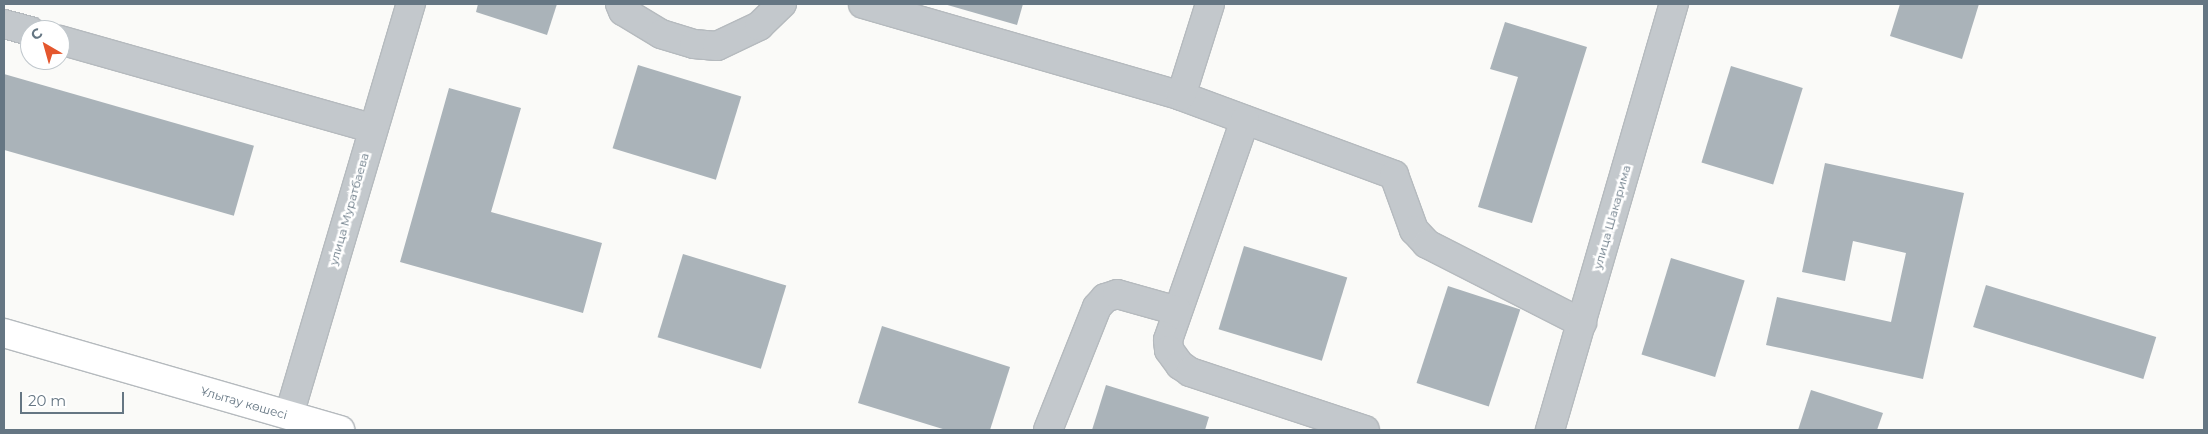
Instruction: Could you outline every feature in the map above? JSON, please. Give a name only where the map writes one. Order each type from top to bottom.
[{"type":"main road","name":"Ұлытау көшесі","points":[[4,333],[340,430]]},
{"type":"street","name":"улица Муратбаева","points":[[289,416],[372,128],[411,4]]},
{"type":"street","points":[[620,4],[623,11],[661,34],[694,44],[717,46],[758,26],[782,4]]},
{"type":"street","points":[[863,4],[1181,96],[1394,175],[1414,230],[1428,244],[1582,322]]},
{"type":"street","points":[[1181,96],[1210,4]]},
{"type":"street","name":"улица Шакарима","points":[[1550,430],[1674,4]]},
{"type":"street","points":[[4,24],[20,28]]},
{"type":"street","points":[[70,43],[372,128]]},
{"type":"street","points":[[1245,120],[1168,340],[1169,350],[1180,365],[1190,372],[1365,430]]},
{"type":"street","points":[[1048,430],[1097,307],[1105,298],[1117,294],[1178,311]]},
{"type":"building","points":[[478,4],[557,4],[547,35],[476,12]]},
{"type":"building","points":[[944,4],[1023,4],[1017,25]]},
{"type":"building","points":[[1900,4],[1979,4],[1962,59],[1890,36]]},
{"type":"building","points":[[1505,22],[1587,47],[1532,223],[1478,207],[1518,77],[1490,69]]},
{"type":"building","points":[[638,65],[741,97],[716,180],[613,148]]},
{"type":"building","points":[[1731,66],[1803,88],[1773,185],[1701,163]]},
{"type":"building","points":[[4,74],[254,146],[234,216],[4,150]]},
{"type":"building","points":[[449,88],[521,108],[491,212],[602,243],[583,313],[400,262]]},
{"type":"building","points":[[1825,163],[1964,193],[1923,379],[1766,345],[1777,297],[1891,322],[1906,253],[1853,241],[1845,281],[1802,272]]},
{"type":"building","points":[[1244,246],[1347,278],[1322,361],[1219,329]]},
{"type":"building","points":[[683,254],[786,286],[761,369],[658,337]]},
{"type":"building","points":[[1671,258],[1745,281],[1715,377],[1641,355]]},
{"type":"building","points":[[1986,285],[2156,337],[2143,379],[1973,327]]},
{"type":"building","points":[[1448,286],[1520,309],[1489,406],[1416,383]]},
{"type":"building","points":[[882,326],[1010,367],[990,430],[946,430],[858,403]]},
{"type":"building","points":[[1106,385],[1209,417],[1205,430],[1092,430]]},
{"type":"building","points":[[1811,390],[1883,413],[1877,430],[1798,430]]}]
